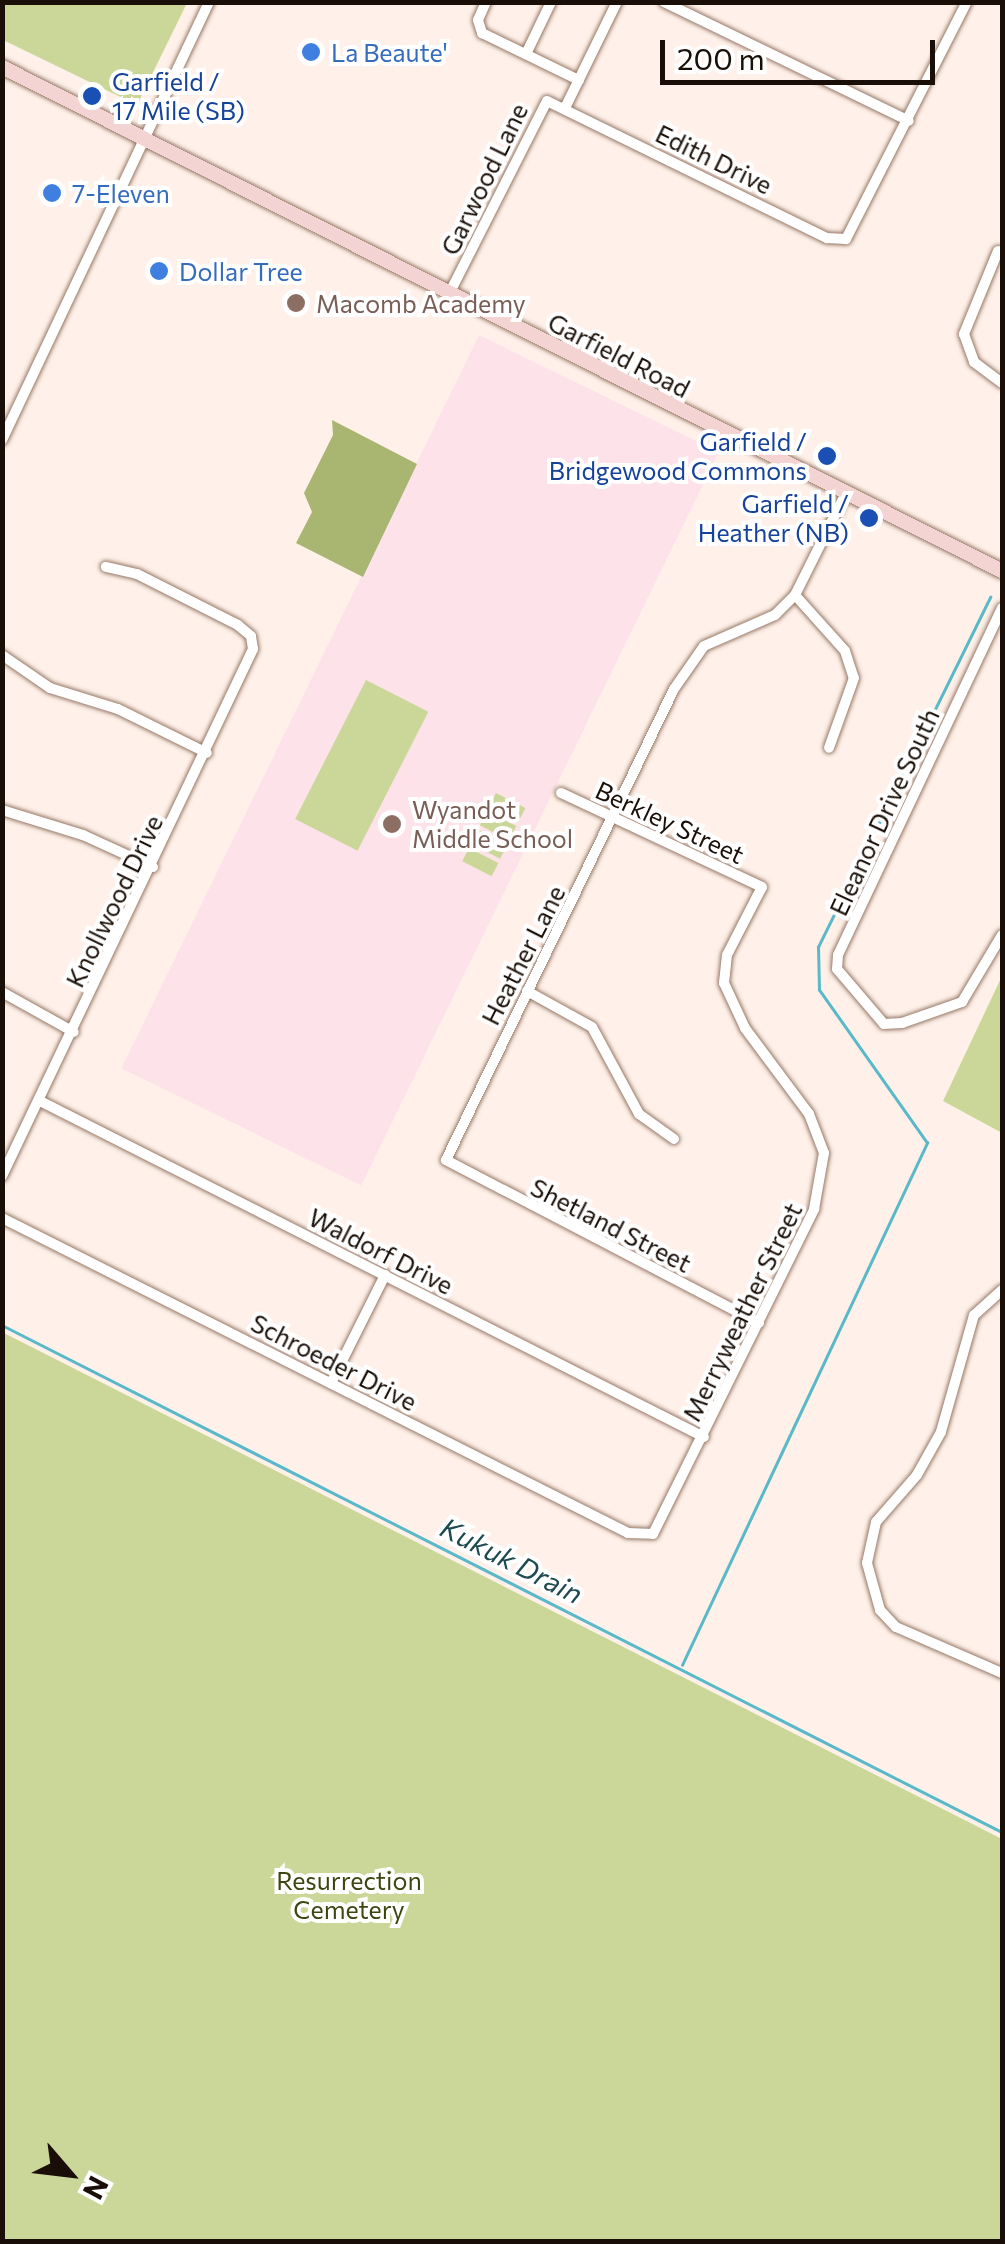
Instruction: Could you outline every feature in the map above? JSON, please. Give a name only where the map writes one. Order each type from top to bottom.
[{"type":"main road","name":"Garfield Road","points":[[2,68],[1002,572]]},
{"type":"street","points":[[2,440],[208,2]]},
{"type":"street","points":[[486,2],[478,26],[579,80]]},
{"type":"street","points":[[526,54],[551,2]]},
{"type":"street","points":[[566,108],[616,2]]},
{"type":"street","points":[[664,2],[909,121],[967,2]]},
{"type":"street","name":"Garwood Lane","points":[[450,294],[539,108],[552,101],[566,108]]},
{"type":"street","name":"Edith Drive","points":[[566,108],[827,238],[846,239],[909,121]]},
{"type":"street","points":[[1002,238],[965,322],[966,348],[1002,383]]},
{"type":"street","name":"Heather Lane","points":[[446,1160],[696,654],[715,638],[775,615],[795,595],[846,492]]},
{"type":"street","name":"Knollwood Drive","points":[[2,1176],[208,754],[253,641],[238,625],[137,574],[106,567]]},
{"type":"street","points":[[795,595],[845,652],[854,678],[830,748]]},
{"type":"street","name":"Eleanor Drive South","points":[[1002,608],[836,962],[847,986],[884,1024],[962,1002],[1002,935]]},
{"type":"street","points":[[2,655],[50,688],[126,712],[208,754]]},
{"type":"street","name":"Berkley Street","points":[[560,793],[762,888]]},
{"type":"street","points":[[2,810],[83,835],[153,867]]},
{"type":"street","name":"Merryweather Street","points":[[648,1537],[704,1437],[817,1203],[824,1154],[809,1114],[745,1028],[724,983],[727,955],[762,888]]},
{"type":"street","points":[[527,991],[592,1026],[640,1114],[674,1139]]},
{"type":"street","points":[[2,992],[74,1032]]},
{"type":"street","name":"Waldorf Drive","points":[[40,1101],[704,1437]]},
{"type":"street","name":"Shetland Street","points":[[446,1160],[760,1323]]},
{"type":"street","name":"Schroeder Drive","points":[[2,1218],[648,1537]]},
{"type":"street","points":[[331,1383],[385,1275]]},
{"type":"street","points":[[1002,1290],[974,1315],[942,1432],[917,1475],[876,1522],[867,1563],[880,1610],[896,1627],[1002,1673]]},
{"type":"shaded area","name":"Wyandot Middle School","points":[[479,335],[719,452],[361,1185],[121,1068]]},
{"type":"green space","points":[[2,3],[187,3],[137,105],[3,40]]},
{"type":"green space","points":[[332,420],[417,464],[363,577],[296,543],[312,512],[304,493],[333,435]]},
{"type":"green space","points":[[366,680],[428,712],[358,851],[295,819]]},
{"type":"green space","points":[[496,793],[525,808],[518,822],[489,807]]},
{"type":"green space","points":[[487,811],[516,826],[509,840],[480,825]]},
{"type":"green space","points":[[477,829],[507,844],[500,859],[470,843]]},
{"type":"green space","points":[[469,848],[498,863],[492,876],[462,861]]},
{"type":"green space","points":[[1002,976],[1002,1133],[943,1101]]},
{"type":"green space","name":"Resurrection Cemetery","points":[[2,1332],[1002,1839],[1002,2241],[3,2241]]},
{"type":"waterway","points":[[682,1665],[927,1143],[819,990],[818,947],[990,597]]},
{"type":"waterway","name":"Kukuk Drain","points":[[2,1325],[1002,1832]]},
{"type":"place","name":"La Beaute'","points":[[311,52]]},
{"type":"place","name":"Garfield / 17 Mile (SB)","points":[[92,96]]},
{"type":"place","name":"7-Eleven","points":[[52,193]]},
{"type":"place","name":"Dollar Tree","points":[[159,271]]},
{"type":"place","name":"Macomb Academy","points":[[296,303]]},
{"type":"place","name":"Garfield / Bridgewood Commons","points":[[827,456]]},
{"type":"place","name":"Garfield / Heather (NB)","points":[[869,518]]},
{"type":"place","name":"Wyandot Middle School","points":[[392,824]]}]
